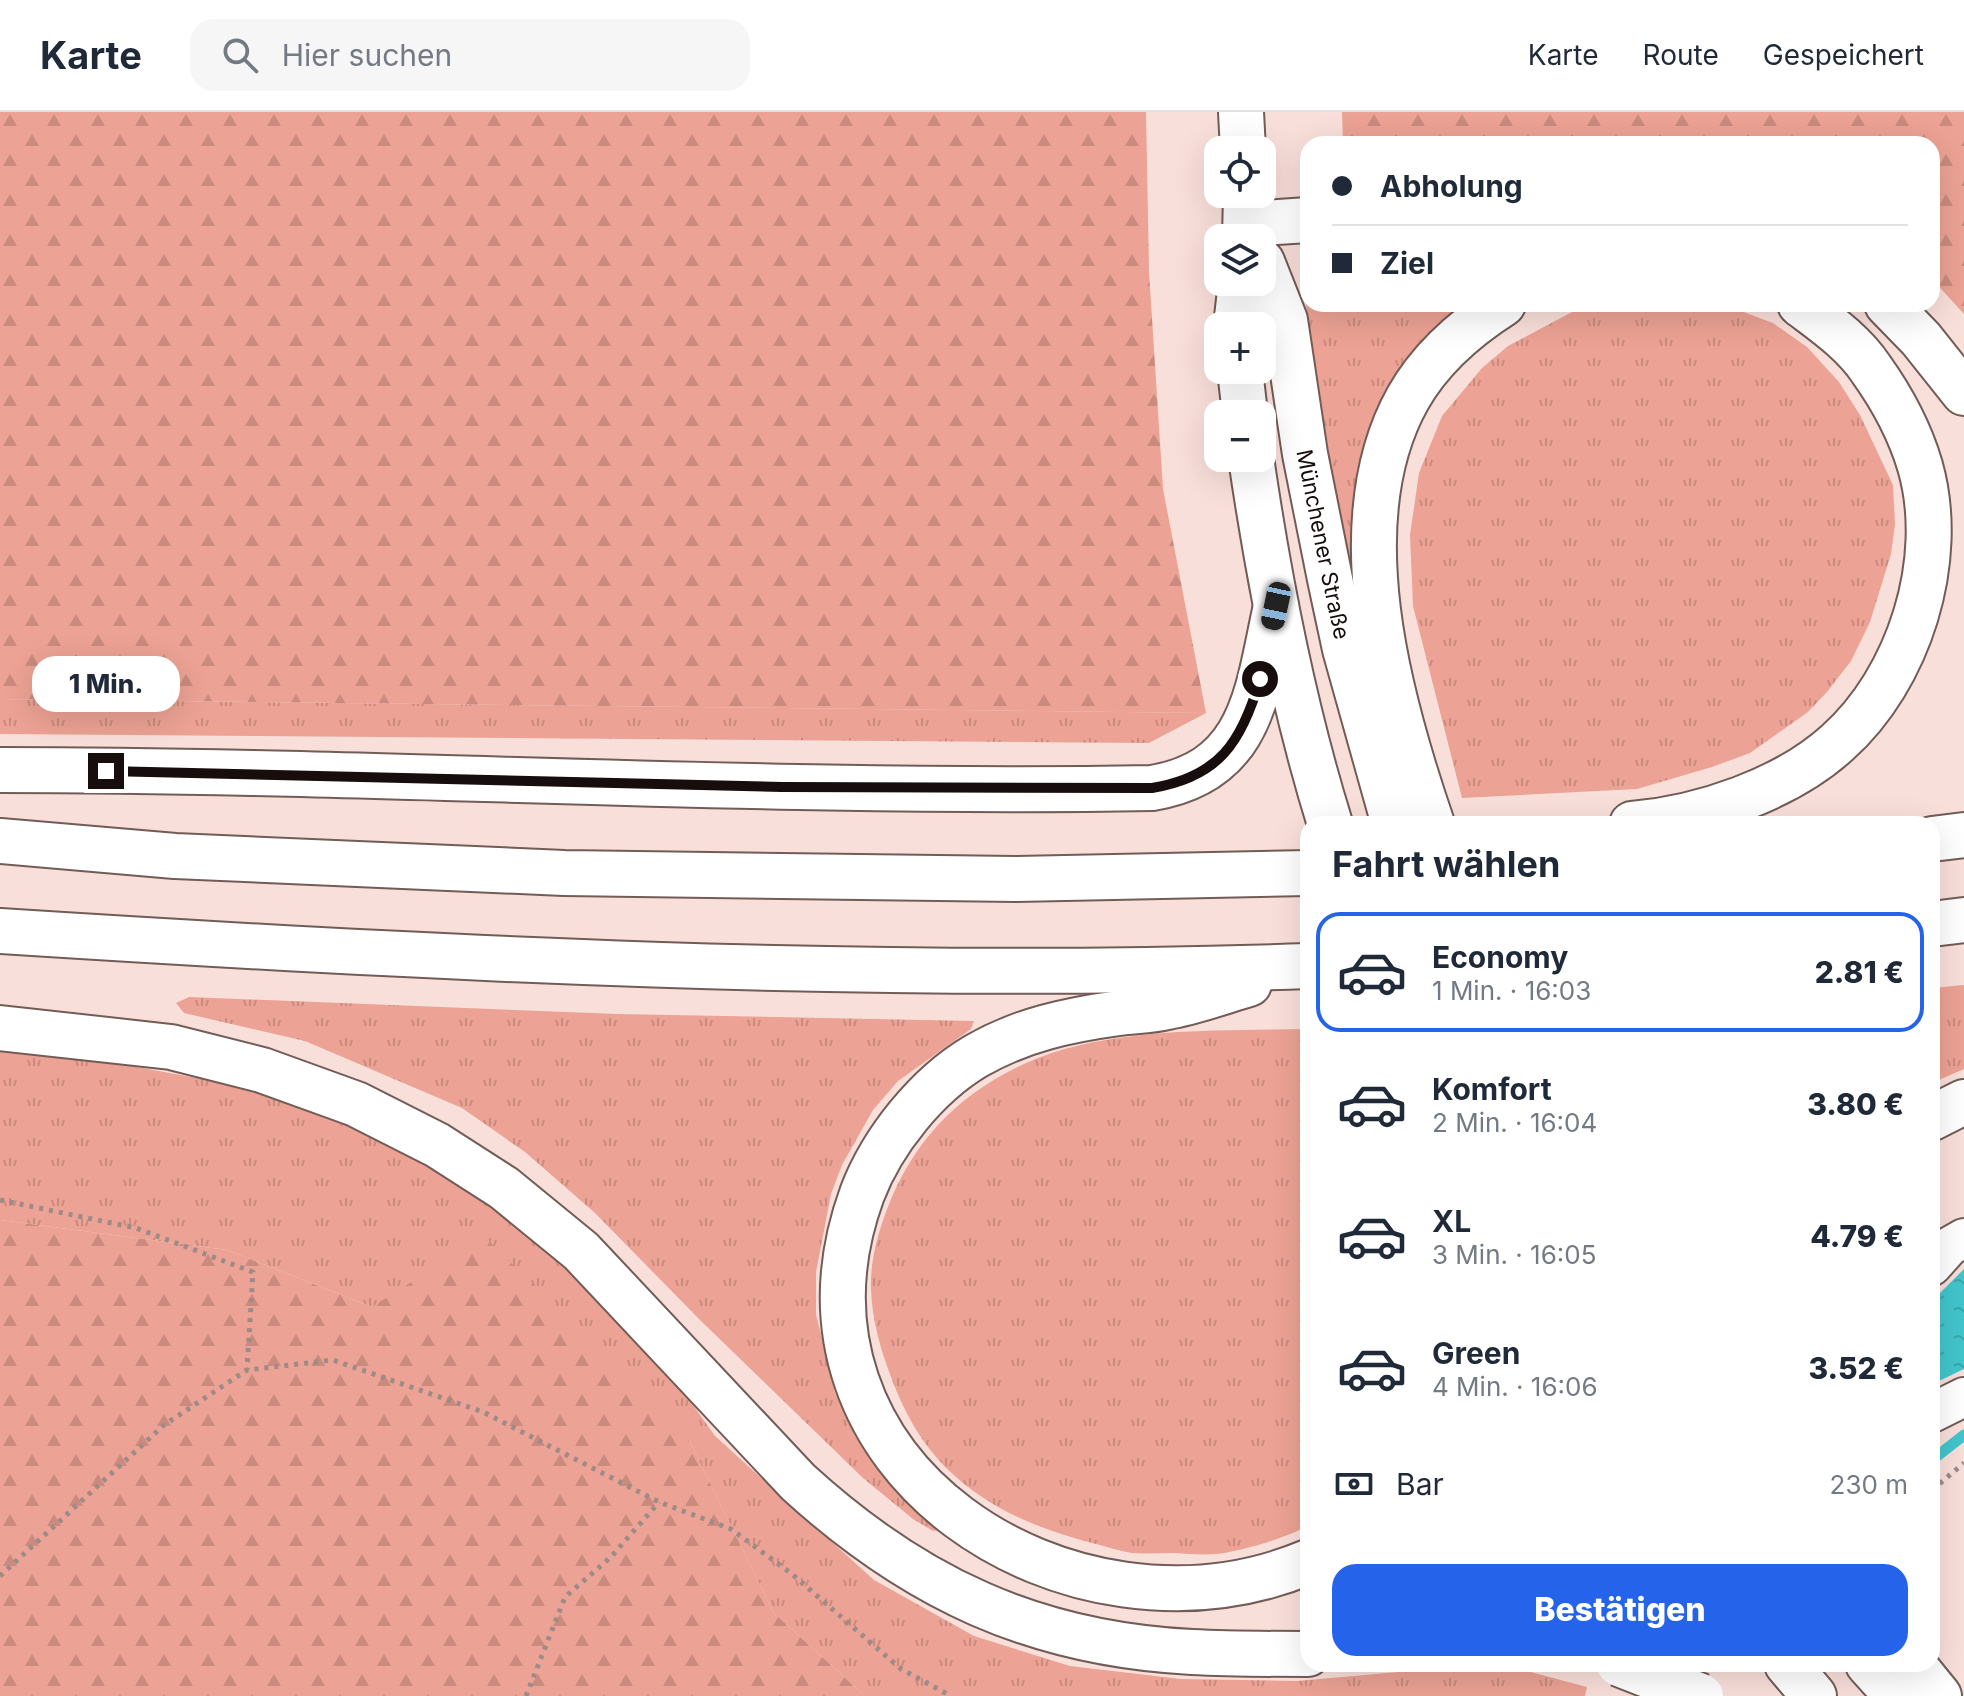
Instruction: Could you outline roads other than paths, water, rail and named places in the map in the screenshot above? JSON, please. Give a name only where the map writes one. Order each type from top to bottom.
[{"type":"main road","points":[[1241,112],[1242,136]]},
{"type":"main road","points":[[1276,226],[1300,222]]},
{"type":"main road","name":"Münchener Straße","points":[[1276,296],[1285,320],[1305,454],[1345,649],[1409,813]]},
{"type":"main road","points":[[1409,813],[1374,568],[1376,496],[1383,463],[1408,398],[1456,340],[1493,312]]},
{"type":"main road","points":[[1670,816],[1731,803],[1765,790],[1801,770],[1837,744],[1863,716],[1889,680],[1915,621],[1922,592],[1927,524],[1920,466],[1895,409],[1870,366],[1847,342],[1810,312]]},
{"type":"main road","points":[[1895,312],[1964,393]]},
{"type":"main road","points":[[1253,472],[1276,606],[1327,814]]},
{"type":"main road","points":[[0,770],[330,774],[782,787],[1152,788],[1180,783],[1207,770],[1233,743],[1251,711],[1276,606]]},
{"type":"main road","points":[[1940,838],[1964,835]]},
{"type":"main road","points":[[0,841],[175,856],[564,873],[1016,879],[1300,873]]},
{"type":"main road","points":[[1940,923],[1964,920]]},
{"type":"main road","points":[[0,931],[308,951],[569,962],[1063,970],[1300,966]]},
{"type":"main road","points":[[1300,968],[1167,1008],[1058,1023],[1031,1030],[974,1057],[914,1109],[870,1175],[854,1217],[843,1308],[855,1370],[864,1398],[880,1430],[904,1465],[937,1501],[977,1532],[1019,1555],[1062,1570],[1084,1577],[1150,1588],[1223,1586],[1275,1575],[1300,1565]]},
{"type":"main road","points":[[0,1028],[186,1051],[262,1070],[356,1104],[450,1152],[504,1188],[581,1251],[798,1482],[848,1527],[954,1594],[1028,1624],[1107,1642],[1152,1648],[1300,1654]]},
{"type":"main road","points":[[1940,1114],[1964,1102]]},
{"type":"main road","points":[[1237,1653],[1300,1632]]},
{"type":"main road","points":[[1640,1672],[1701,1696]]},
{"type":"main road","points":[[1875,1672],[1897,1696]]},
{"type":"main road","points":[[1920,1672],[1939,1696]]},
{"type":"lane","points":[[1940,1257],[1950,1246],[1964,1238]]},
{"type":"lane","points":[[1940,1409],[1964,1397]]},
{"type":"water","points":[[1964,1269],[1964,1369],[1940,1381],[1940,1293]]},
{"type":"waterway","points":[[1940,1454],[1964,1435]]}]
